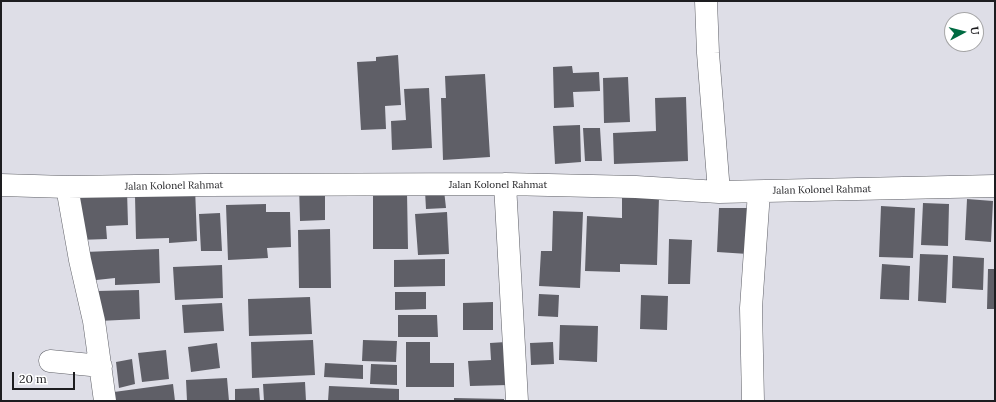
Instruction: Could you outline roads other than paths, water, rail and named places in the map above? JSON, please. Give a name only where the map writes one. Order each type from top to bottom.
[{"type":"street","points":[[706,1],[708,53],[719,192]]},
{"type":"street","points":[[506,184],[517,401]]},
{"type":"street","name":"Jalan Kolonel Rahmat","points":[[1,185],[67,188],[205,185],[506,184],[636,187],[719,192],[995,186]]},
{"type":"street","points":[[67,188],[80,260],[94,320],[105,401]]},
{"type":"street","points":[[754,401],[751,308],[759,192]]},
{"type":"street","points":[[50,361],[101,366]]}]
